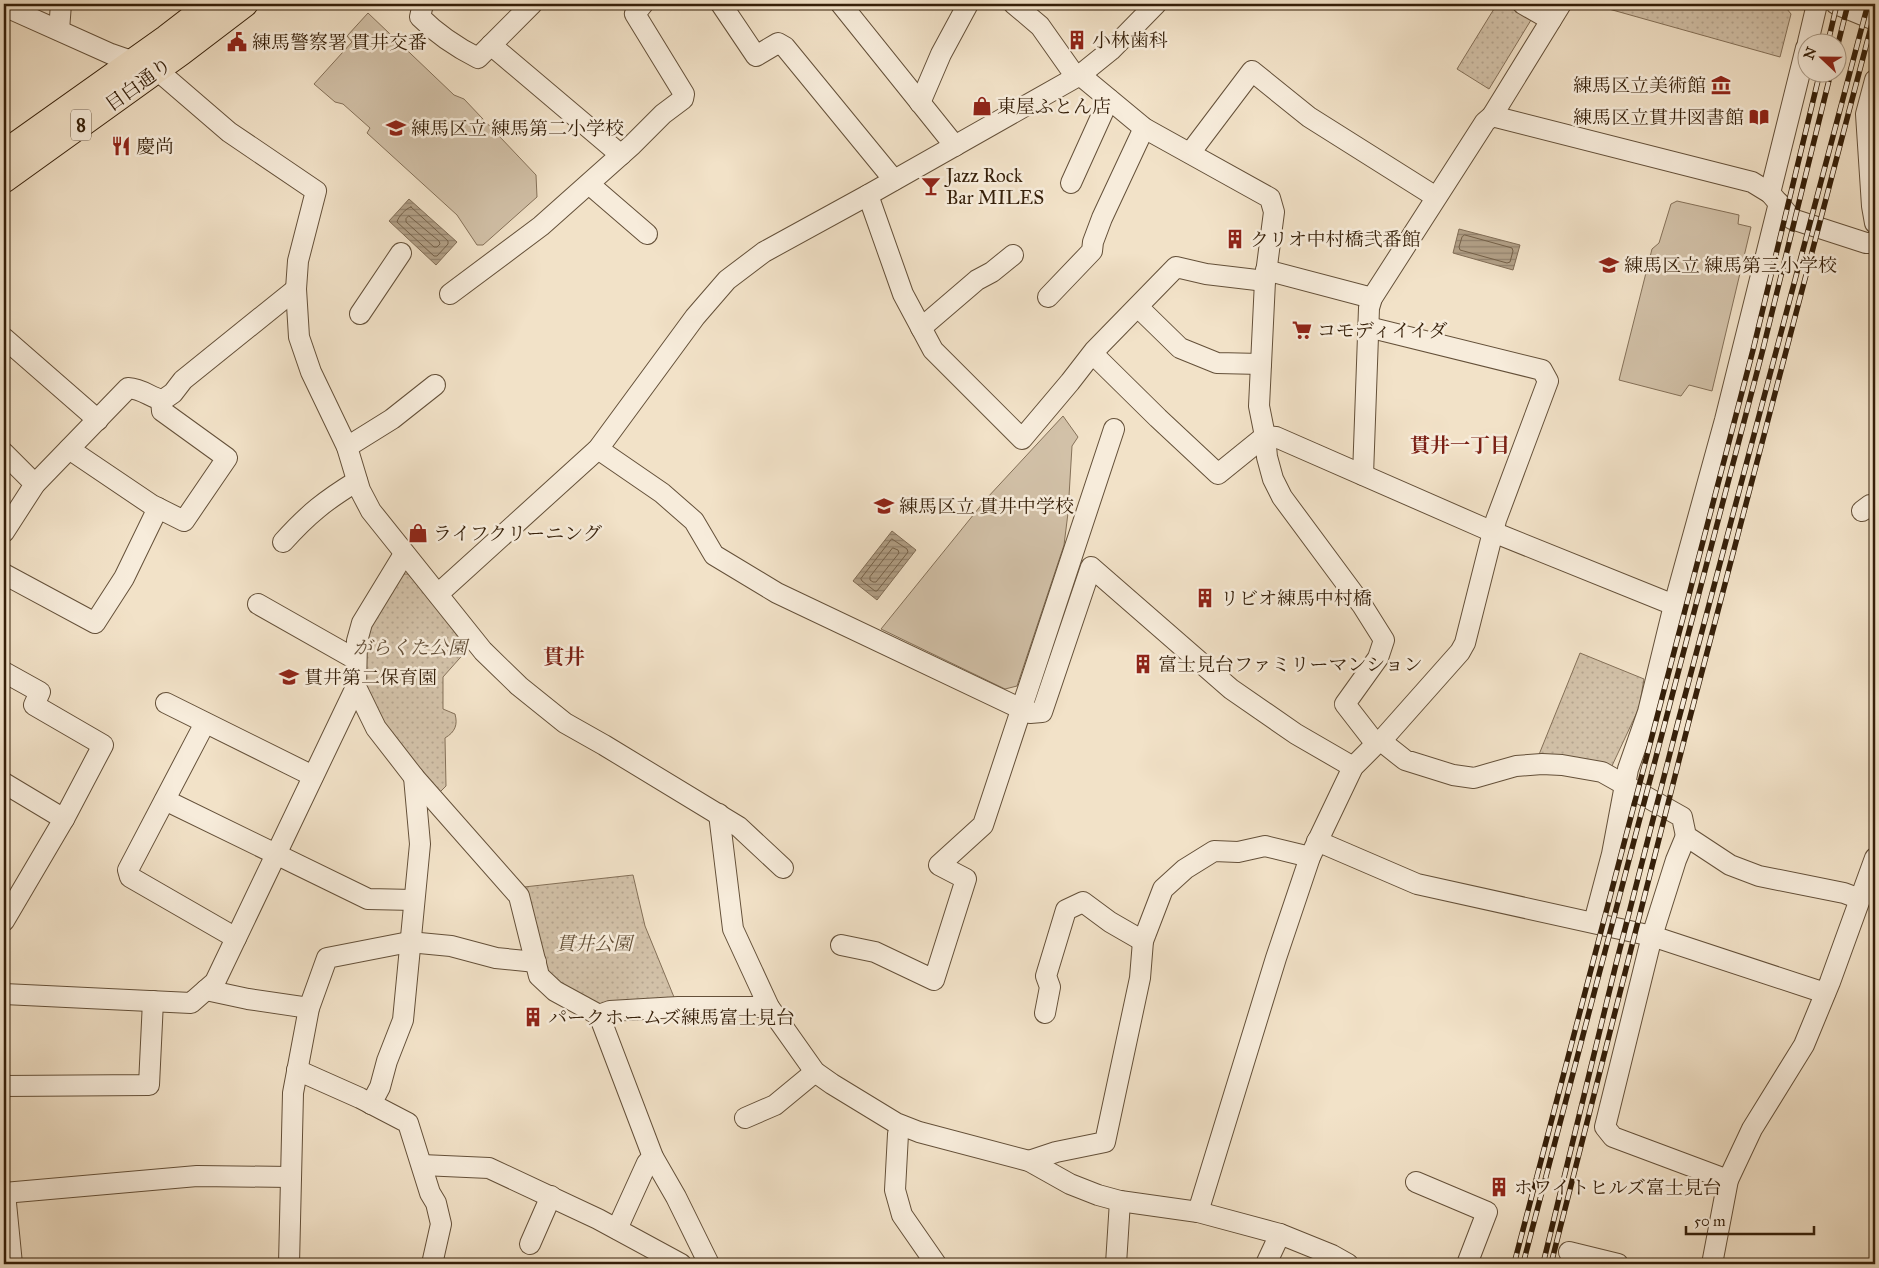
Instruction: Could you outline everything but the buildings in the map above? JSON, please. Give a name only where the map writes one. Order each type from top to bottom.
[{"type":"main road","name":"目白通り","points":[[4,153],[134,61],[210,4]]},
{"type":"main road","name":"目白通り","points":[[4,180],[245,4]]},
{"type":"street","points":[[59,30],[61,4]]},
{"type":"street","points":[[423,4],[420,17],[434,31],[455,47],[478,58],[491,45],[519,8]]},
{"type":"street","points":[[450,294],[541,226],[621,155],[662,114],[683,100],[684,94],[635,14],[644,4]]},
{"type":"street","points":[[721,4],[756,56],[778,43],[785,47],[894,180]]},
{"type":"street","points":[[841,4],[955,146]]},
{"type":"street","points":[[920,103],[941,54],[968,4]]},
{"type":"street","points":[[1014,4],[1040,26],[1078,76],[1144,128],[1270,198],[1274,212],[1266,276],[1259,406],[1267,458],[1273,479],[1282,497],[1362,605],[1384,640],[1378,658],[1345,704],[1378,742],[1405,760],[1453,775],[1474,778],[1516,766],[1552,764],[1602,772],[1682,818],[1686,836],[1676,860],[1652,936],[1605,1127],[1613,1137],[1728,1180]]},
{"type":"street","points":[[438,594],[598,449],[694,317],[726,280],[764,252],[1078,76],[1111,50],[1156,4]]},
{"type":"street","points":[[1363,475],[1368,327],[1369,308],[1372,298],[1485,122],[1492,116],[1556,12],[1523,4]]},
{"type":"street","points":[[1810,32],[1817,4]]},
{"type":"street","points":[[1836,4],[1875,20]]},
{"type":"street","points":[[4,6],[111,54],[157,70],[229,132],[316,191],[298,261],[296,289],[298,337],[311,372],[347,447],[360,490],[371,511],[483,650],[519,686],[565,723],[739,827],[783,868]]},
{"type":"street","points":[[491,45],[621,155]]},
{"type":"street","points":[[1190,153],[1252,71],[1309,117],[1436,197]]},
{"type":"street","points":[[1875,80],[1866,114],[1872,206],[1875,223]]},
{"type":"street","points":[[1594,922],[1612,854],[1628,769],[1648,712],[1674,605],[1725,420],[1799,82]]},
{"type":"street","points":[[1071,183],[1109,99]]},
{"type":"street","points":[[1492,116],[1752,182],[1775,198],[1792,219],[1866,242],[1875,242]]},
{"type":"street","points":[[1048,297],[1092,251],[1093,242],[1102,218],[1144,128]]},
{"type":"street","points":[[589,184],[647,234]]},
{"type":"street","points":[[868,195],[903,294],[933,350],[1022,439],[1093,354],[1176,267],[1206,274],[1266,276],[1372,298]]},
{"type":"street","points":[[360,314],[401,253]]},
{"type":"street","points":[[921,328],[977,280],[992,272],[1013,255]]},
{"type":"street","points":[[161,400],[296,289]]},
{"type":"street","points":[[1138,307],[1180,348],[1217,363],[1261,364]]},
{"type":"street","points":[[1198,1212],[1276,958],[1313,849],[1353,767],[1460,652],[1465,643],[1493,532],[1548,381],[1542,370],[1368,327]]},
{"type":"street","points":[[4,338],[98,420]]},
{"type":"street","points":[[1093,354],[1218,474],[1265,436],[1276,437],[1493,532],[1674,605]]},
{"type":"street","points":[[347,447],[392,419],[435,385]]},
{"type":"street","points":[[4,532],[35,484],[128,388],[141,390],[161,400]]},
{"type":"street","points":[[69,449],[158,508],[184,521],[227,458],[162,411],[161,400]]},
{"type":"street","points":[[841,945],[874,952],[934,980],[966,879],[939,865],[983,825],[1114,429]]},
{"type":"street","points":[[598,449],[662,493],[694,521],[714,555],[776,593],[1030,713],[1042,712],[1091,568],[1231,689],[1296,734],[1353,767]]},
{"type":"street","points":[[4,453],[35,484]]},
{"type":"street","points":[[283,542],[307,516],[333,495],[357,480]]},
{"type":"street","points":[[4,574],[95,623],[124,578],[158,508]]},
{"type":"street","points":[[404,554],[362,623],[355,659],[356,687],[376,728],[414,776],[520,896],[539,976],[555,991],[599,1015],[653,1157],[676,1197],[709,1264]]},
{"type":"street","points":[[258,604],[355,659]]},
{"type":"street","points":[[4,672],[40,692],[34,706],[104,745],[64,819],[4,920]]},
{"type":"street","points":[[4,994],[191,1003],[206,990],[215,982],[356,687]]},
{"type":"street","points":[[166,703],[313,776]]},
{"type":"street","points":[[206,723],[128,870],[130,877],[236,938]]},
{"type":"street","points":[[371,1104],[380,1087],[387,1061],[403,1020],[409,942],[420,844],[414,776]]},
{"type":"street","points":[[4,783],[64,819]]},
{"type":"street","points":[[165,800],[368,899],[414,900]]},
{"type":"street","points":[[719,814],[733,929],[769,1007],[815,1072],[902,1126],[1029,1161],[1070,1184],[1098,1195],[1120,1201],[1198,1212],[1280,1234],[1332,1255],[1348,1264]]},
{"type":"street","points":[[1686,836],[1730,864],[1759,876],[1844,894],[1860,900]]},
{"type":"street","points":[[1029,1161],[1056,1152],[1105,1142],[1140,978],[1143,941],[1163,889],[1185,869],[1214,851],[1238,852],[1265,846],[1313,849],[1418,884],[1652,936],[1825,993]]},
{"type":"street","points":[[1712,1264],[1728,1180],[1752,1129],[1804,1045],[1875,858]]},
{"type":"street","points":[[1045,1014],[1050,987],[1046,976],[1066,910],[1083,902],[1110,922],[1143,941]]},
{"type":"street","points":[[290,1264],[293,1093],[309,1008],[327,958],[409,942],[451,946],[496,958],[536,962]]},
{"type":"street","points":[[206,990],[248,1000],[309,1008]]},
{"type":"street","points":[[4,1086],[149,1085],[153,1002]]},
{"type":"street","points":[[599,1015],[610,1011],[769,1007]]},
{"type":"street","points":[[297,1070],[408,1123],[430,1193],[436,1203],[441,1224],[432,1264]]},
{"type":"street","points":[[745,1118],[775,1105],[815,1072]]},
{"type":"street","points":[[902,1126],[898,1134],[895,1190],[902,1215],[936,1264]]},
{"type":"street","points":[[617,1229],[647,1163],[653,1157]]},
{"type":"street","points":[[422,1165],[489,1168],[551,1196],[681,1264]]},
{"type":"street","points":[[12,1264],[5,1193],[197,1176],[291,1177]]},
{"type":"street","points":[[1416,1182],[1487,1212],[1467,1264]]},
{"type":"street","points":[[530,1244],[551,1196]]},
{"type":"street","points":[[1116,1264],[1120,1201]]},
{"type":"street","points":[[1266,1264],[1280,1234]]},
{"type":"street","points":[[1570,1252],[1618,1264]]},
{"type":"green space","points":[[1497,4],[1504,4],[1531,20],[1489,89],[1457,69]]},
{"type":"green space","points":[[1591,4],[1783,4],[1791,14],[1780,57]]},
{"type":"green space","points":[[368,13],[454,95],[464,99],[536,175],[537,197],[483,245],[477,245],[457,215],[367,133],[370,128],[343,104],[335,102],[314,84],[352,42],[347,36]]},
{"type":"green space","points":[[1677,201],[1739,215],[1738,224],[1751,227],[1712,391],[1689,385],[1681,396],[1619,380],[1652,249],[1659,243],[1671,204]]},
{"type":"green space","points":[[1063,416],[1078,437],[1072,446],[1064,545],[1017,686],[1005,689],[881,629],[987,498]]},
{"type":"green space","name":"がらくた公園","points":[[400,574],[408,574],[440,611],[467,650],[443,677],[443,709],[455,714],[456,722],[453,731],[445,738],[446,786],[440,792],[388,731],[365,687],[363,657],[370,624]]},
{"type":"green space","points":[[1580,653],[1644,679],[1639,708],[1611,768],[1538,757]]},
{"type":"green space","name":"貫井公園","points":[[633,875],[645,926],[676,1002],[656,1004],[592,1004],[569,993],[544,971],[524,887]]},
{"type":"water","points":[[409,199],[457,242],[436,265],[389,221]]},
{"type":"water","points":[[1459,229],[1520,245],[1513,270],[1453,253]]},
{"type":"water","points":[[892,531],[916,550],[877,600],[853,581]]},
{"type":"railway","points":[[1830,32],[1837,4]]},
{"type":"railway","points":[[1841,32],[1848,4]]},
{"type":"railway","points":[[1543,1264],[1616,964],[1678,722],[1868,4]]},
{"type":"railway","points":[[1551,1264],[1688,725],[1875,12]]},
{"type":"railway","points":[[1514,1264],[1753,350],[1818,82]]},
{"type":"railway","points":[[1523,1264],[1762,353],[1829,82]]},
{"type":"place","name":"小林歯科","points":[[1077,40]]},
{"type":"place","name":"練馬警察署 貫井交番","points":[[237,42]]},
{"type":"place","name":"練馬区立美術館","points":[[1721,85]]},
{"type":"place","name":"東屋ふとん店","points":[[982,106]]},
{"type":"place","name":"練馬区立貫井図書館","points":[[1759,117]]},
{"type":"place","name":"練馬区立 練馬第二小学校","points":[[396,128]]},
{"type":"place","name":"慶尚","points":[[121,146]]},
{"type":"place","name":"Jazz Rock Bar MILES","points":[[931,186]]},
{"type":"place","name":"クリオ中村橋弐番館","points":[[1235,239]]},
{"type":"place","name":"練馬区立 練馬第三小学校","points":[[1609,265]]},
{"type":"place","name":"コモディイイダ","points":[[1302,330]]},
{"type":"place","name":"練馬区立 貫井中学校","points":[[884,506]]},
{"type":"place","name":"ライフクリーニング","points":[[418,533]]},
{"type":"place","name":"リビオ練馬中村橋","points":[[1205,598]]},
{"type":"place","name":"富士見台ファミリーマンション","points":[[1143,664]]},
{"type":"place","name":"貫井第二保育園","points":[[289,677]]},
{"type":"place","name":"パークホームズ練馬富士見台","points":[[533,1017]]},
{"type":"place","name":"ホワイトヒルズ富士見台","points":[[1499,1187]]},
{"type":"district","name":"貫井一丁目","points":[[1460,445]]},
{"type":"district","name":"貫井","points":[[564,657]]}]
